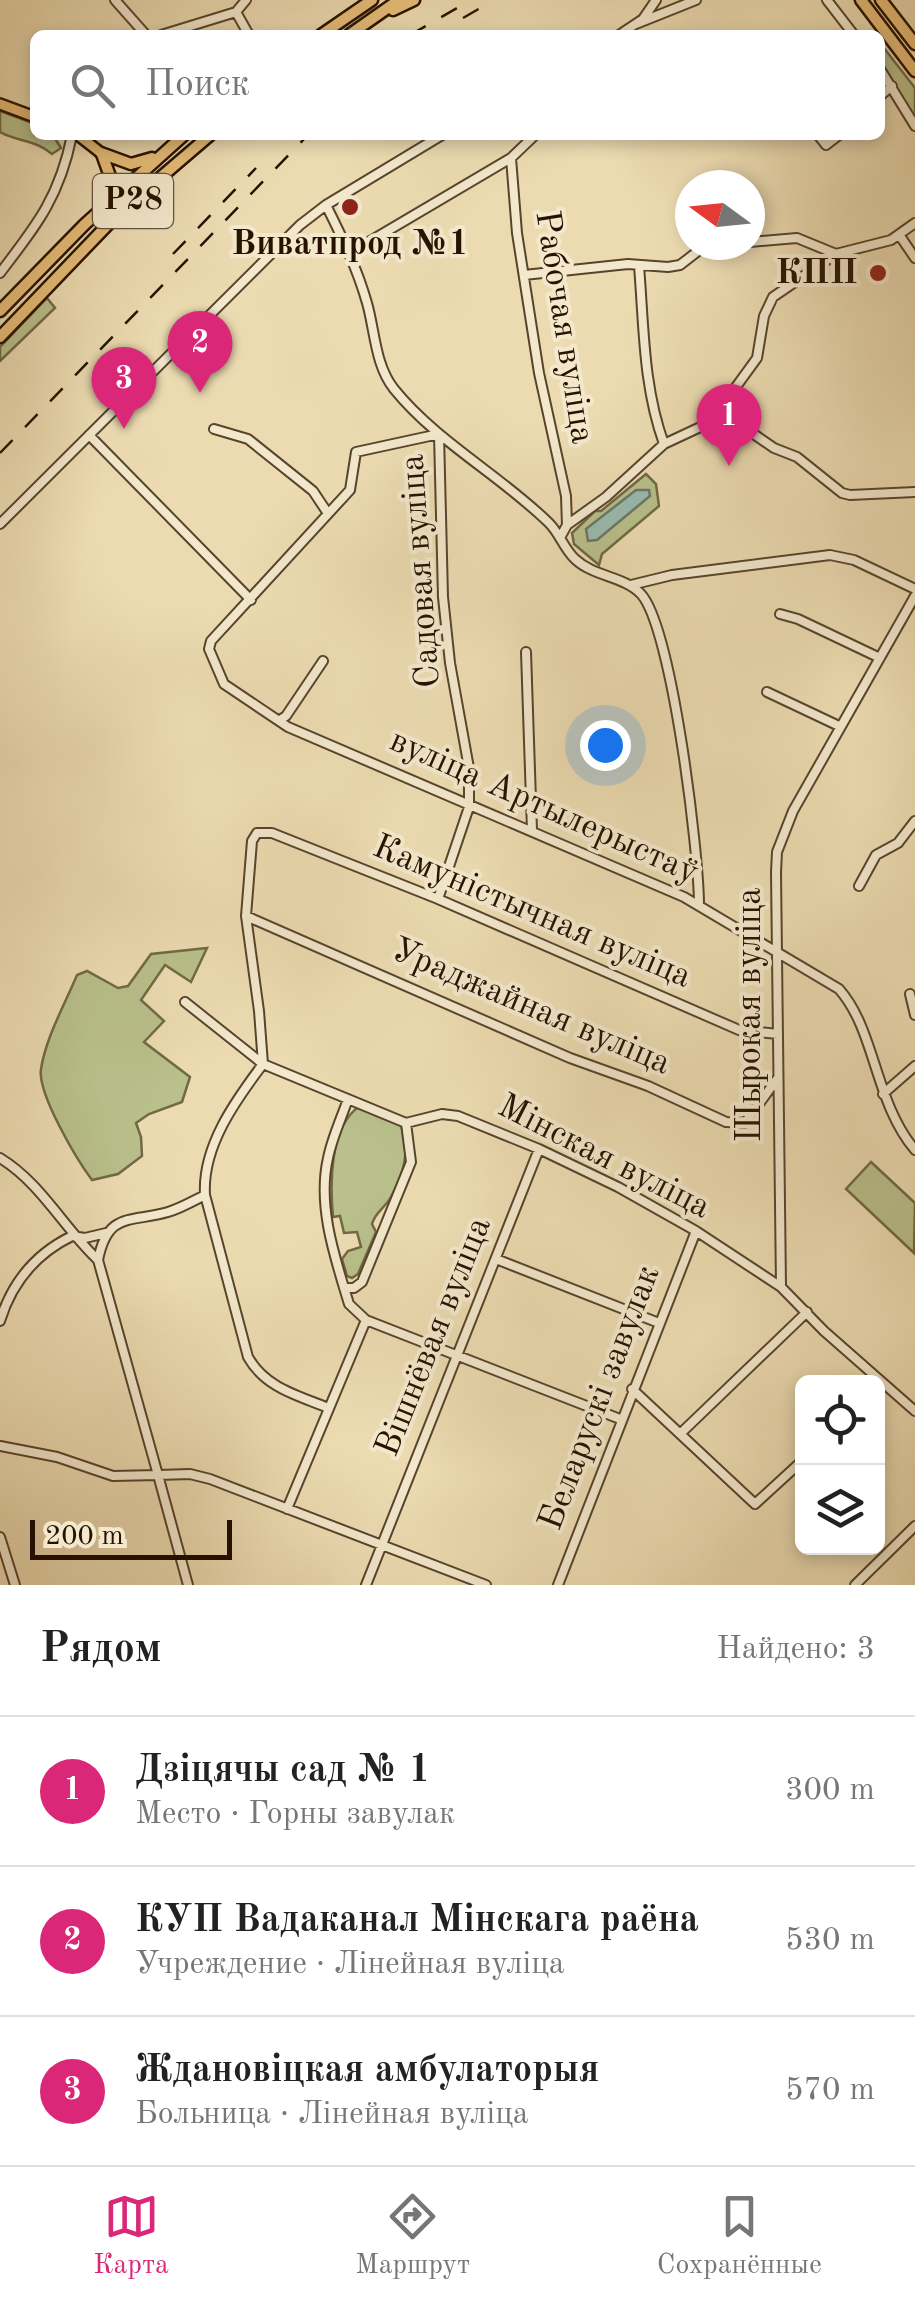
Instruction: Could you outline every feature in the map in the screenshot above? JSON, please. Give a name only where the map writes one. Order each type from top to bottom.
[{"type":"highway","points":[[328,30],[372,0]]},
{"type":"highway","points":[[357,30],[399,0]]},
{"type":"highway","points":[[374,18],[414,0]]},
{"type":"highway","points":[[861,0],[884,30]]},
{"type":"highway","points":[[881,0],[915,44]]},
{"type":"highway","points":[[885,32],[915,71]]},
{"type":"highway","name":"Р28","points":[[0,311],[106,204],[178,140]]},
{"type":"highway","name":"Р28","points":[[0,337],[130,203],[204,140]]},
{"type":"highway","points":[[102,154],[131,164],[160,154]]},
{"type":"highway","points":[[102,154],[112,182],[106,204]]},
{"type":"main road","points":[[0,104],[30,115]]},
{"type":"main road","points":[[82,140],[102,154]]},
{"type":"street","points":[[115,0],[142,30]]},
{"type":"street","points":[[177,30],[236,12],[246,0]]},
{"type":"street","points":[[636,24],[656,0]]},
{"type":"street","points":[[627,30],[696,0]]},
{"type":"street","points":[[826,0],[850,30]]},
{"type":"street","points":[[236,12],[246,30]]},
{"type":"street","points":[[885,76],[915,126]]},
{"type":"street","points":[[885,92],[892,86]]},
{"type":"street","points":[[0,273],[42,218],[73,140]]},
{"type":"street","points":[[0,524],[258,264],[326,205],[434,140]]},
{"type":"street","points":[[350,253],[512,158],[530,140]]},
{"type":"street","name":"Рабочая вуліца","points":[[512,158],[524,274],[566,496],[566,526]]},
{"type":"street","name":"Садовая вуліца","points":[[326,205],[350,253],[386,376],[393,388],[440,434],[442,597],[468,768],[469,807],[438,900]]},
{"type":"street","points":[[560,536],[566,526],[638,470],[664,444],[726,415],[733,391],[757,358],[764,316],[773,297],[836,254],[900,236],[915,223]]},
{"type":"street","points":[[900,236],[915,258]]},
{"type":"street","points":[[765,241],[797,238],[836,254]]},
{"type":"street","points":[[524,274],[613,265],[651,268],[680,265],[686,260]]},
{"type":"street","points":[[639,266],[643,343],[651,397],[664,444]]},
{"type":"street","points":[[726,415],[774,448],[797,457],[842,493],[915,492]]},
{"type":"street","points":[[214,429],[248,440],[313,491],[327,512]]},
{"type":"street","points":[[89,435],[251,600],[350,490],[356,452],[440,434],[547,521],[586,567],[631,586],[648,602],[682,744],[699,905]]},
{"type":"street","points":[[631,586],[672,575],[820,555],[854,560],[915,593]]},
{"type":"street","name":"Шырокая вуліца","points":[[782,1287],[777,852],[793,812],[915,593]]},
{"type":"street","name":"вуліца Артылерыстаў","points":[[251,600],[219,632],[209,648],[224,684],[301,734],[366,758],[469,807],[532,830],[699,905],[839,989],[853,1006],[892,1116],[915,1150]]},
{"type":"street","points":[[780,614],[880,658]]},
{"type":"street","points":[[526,652],[532,830]]},
{"type":"street","points":[[277,718],[286,716],[323,662]]},
{"type":"street","points":[[767,692],[839,726]]},
{"type":"street","points":[[859,886],[876,855],[911,836],[915,821]]},
{"type":"street","name":"Камуністычная вуліца","points":[[246,916],[252,841],[257,834],[266,832],[438,900],[740,1030],[778,1034]]},
{"type":"street","points":[[246,916],[263,1064],[212,1148],[204,1178],[205,1196],[248,1358],[262,1377],[276,1386],[326,1408]]},
{"type":"street","name":"Ураджайная вуліца","points":[[246,916],[726,1122],[745,1123],[752,1118],[777,1079]]},
{"type":"street","points":[[910,994],[915,1015]]},
{"type":"street","points":[[185,1002],[263,1064],[406,1123],[411,1162],[362,1282],[344,1288]]},
{"type":"street","points":[[883,1094],[915,1066]]},
{"type":"street","points":[[348,1099],[324,1178],[326,1220],[349,1304],[366,1320],[620,1419]]},
{"type":"street","name":"Мінская вуліца","points":[[406,1123],[442,1114],[458,1116],[539,1149],[696,1231],[782,1287]]},
{"type":"street","name":"Вішнёвая вуліца","points":[[366,1585],[539,1149]]},
{"type":"street","points":[[0,1158],[26,1175],[72,1236],[98,1260],[188,1585]]},
{"type":"street","points":[[0,1321],[8,1297],[22,1275],[53,1245],[72,1236],[85,1238],[106,1233],[125,1218],[168,1212],[205,1196]]},
{"type":"street","name":"Беларускі завулак","points":[[558,1585],[696,1231]]},
{"type":"street","points":[[98,1260],[106,1233]]},
{"type":"street","points":[[496,1258],[659,1322]]},
{"type":"street","points":[[782,1287],[868,1375]]},
{"type":"street","points":[[681,1433],[807,1312]]},
{"type":"street","points":[[287,1509],[366,1320]]},
{"type":"street","points":[[632,1390],[755,1504],[798,1465]]},
{"type":"street","points":[[885,1392],[915,1411]]},
{"type":"street","points":[[0,1446],[56,1457],[113,1476],[190,1474],[210,1479],[486,1585]]},
{"type":"street","points":[[856,1585],[915,1526]]},
{"type":"street","points":[[0,1536],[15,1585]]},
{"type":"green space","points":[[885,49],[915,88],[915,119],[885,72]]},
{"type":"green space","points":[[0,111],[30,122],[30,140],[56,140],[61,148],[52,154],[0,132]]},
{"type":"green space","points":[[47,298],[55,308],[0,361],[0,347]]},
{"type":"green space","points":[[646,474],[656,484],[659,506],[602,554],[599,565],[574,544],[572,533]]},
{"type":"green space","points":[[207,948],[191,982],[165,965],[141,1000],[164,1021],[144,1042],[190,1077],[182,1102],[136,1123],[142,1156],[118,1174],[92,1180],[59,1126],[41,1080],[47,1045],[77,975],[87,971],[118,988],[128,986],[151,954]]},
{"type":"green space","points":[[360,1106],[400,1124],[405,1152],[399,1180],[389,1201],[373,1220],[376,1232],[358,1274],[352,1278],[347,1276],[342,1259],[348,1251],[361,1247],[357,1232],[344,1233],[340,1216],[333,1217],[332,1173],[342,1127]]},
{"type":"green space","points":[[871,1162],[915,1203],[914,1253],[846,1189]]},
{"type":"water","points":[[636,490],[649,490],[650,496],[597,540],[588,541],[586,529]]},
{"type":"tunnel","points":[[152,207],[156,204]]},
{"type":"railway","points":[[419,30],[471,0]]},
{"type":"railway","points":[[463,18],[494,0]]},
{"type":"railway","points":[[0,453],[303,140]]},
{"type":"railway","points":[[173,254],[256,168]]},
{"type":"place","name":"Виватпрод №1","points":[[350,207]]},
{"type":"place","name":"КПП","points":[[878,273]]},
{"type":"place","name":"КУП Вадаканал Мінскага раёна","points":[[200,393]]},
{"type":"place","name":"Ждановіцкая амбулаторыя","points":[[124,429]]},
{"type":"place","name":"Дзіцячы сад № 1","points":[[729,466]]}]
